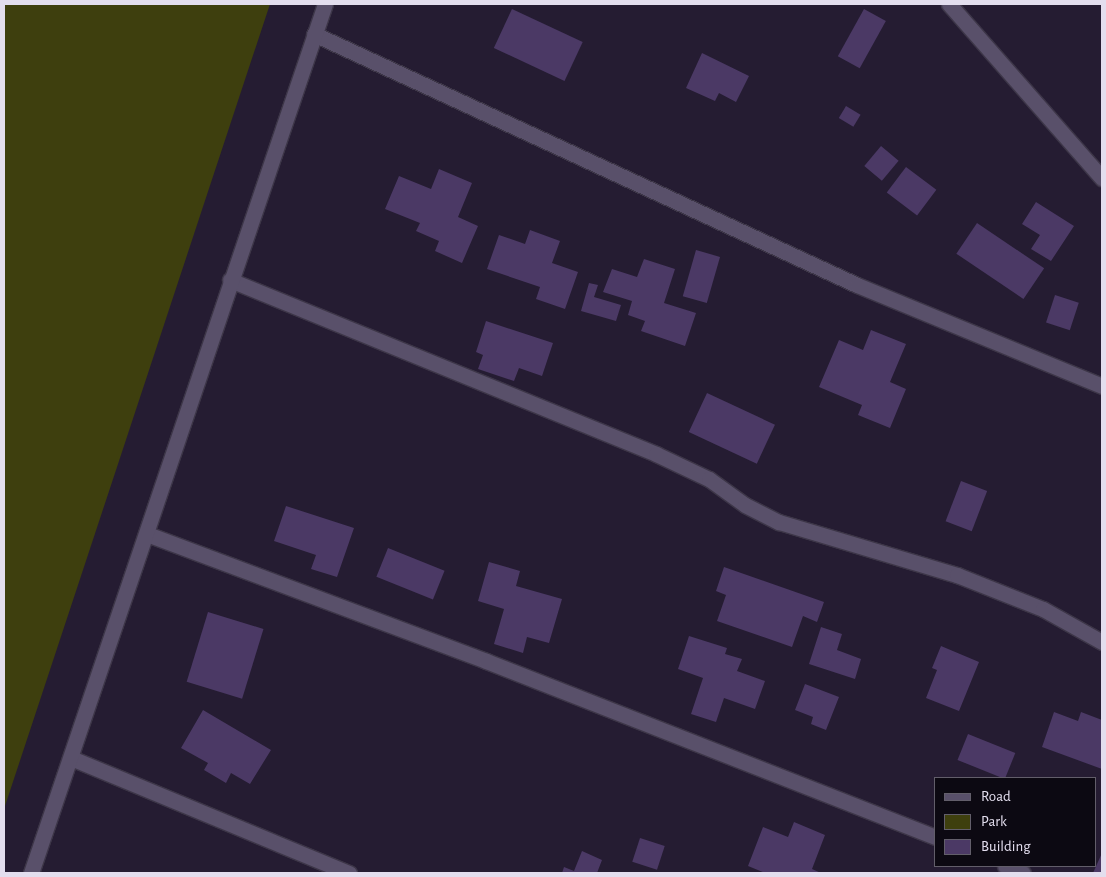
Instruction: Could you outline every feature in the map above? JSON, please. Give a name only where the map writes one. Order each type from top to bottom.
[{"type":"street","points":[[31,873],[147,534],[230,280],[325,4]]},
{"type":"street","points":[[949,4],[1102,178]]},
{"type":"street","points":[[314,34],[857,285],[1102,386]]},
{"type":"street","points":[[230,280],[656,454],[709,479],[745,505],[779,522],[957,575],[1043,609],[1102,642]]},
{"type":"street","points":[[147,534],[486,661],[934,837]]},
{"type":"street","points":[[71,758],[350,873]]},
{"type":"street","points":[[1008,867],[1023,873]]},
{"type":"green space","points":[[4,4],[270,4],[4,809]]},
{"type":"building","points":[[512,9],[583,42],[565,81],[494,48]]},
{"type":"building","points":[[864,9],[886,21],[860,68],[838,56]]},
{"type":"building","points":[[702,53],[749,76],[736,102],[719,93],[715,101],[686,88]]},
{"type":"building","points":[[846,106],[861,115],[853,127],[839,118]]},
{"type":"building","points":[[881,146],[899,161],[882,181],[864,166]]},
{"type":"building","points":[[906,167],[936,190],[917,215],[887,193]]},
{"type":"building","points":[[439,169],[472,183],[458,217],[478,226],[462,263],[435,251],[439,241],[416,231],[420,223],[385,209],[399,176],[431,189]]},
{"type":"building","points":[[1036,202],[1074,226],[1051,261],[1031,249],[1040,235],[1022,224]]},
{"type":"building","points":[[977,223],[1044,268],[1023,299],[956,254]]},
{"type":"building","points":[[530,230],[560,241],[552,263],[578,272],[565,309],[536,299],[540,287],[487,269],[499,235],[525,244]]},
{"type":"building","points":[[696,250],[720,257],[707,303],[683,296]]},
{"type":"building","points":[[644,259],[675,269],[664,303],[696,313],[685,346],[641,331],[645,321],[628,315],[632,301],[603,292],[612,269],[637,277]]},
{"type":"building","points":[[589,283],[598,285],[594,297],[621,305],[616,321],[581,311]]},
{"type":"building","points":[[1055,295],[1079,303],[1070,330],[1046,323]]},
{"type":"building","points":[[486,321],[553,343],[542,376],[519,368],[514,381],[478,369],[483,355],[476,352]]},
{"type":"building","points":[[871,330],[906,344],[890,382],[906,389],[890,428],[858,415],[862,405],[819,387],[839,340],[863,350]]},
{"type":"building","points":[[707,393],[775,425],[757,464],[689,432]]},
{"type":"building","points":[[961,481],[987,491],[972,531],[946,521]]},
{"type":"building","points":[[286,506],[354,528],[337,577],[311,569],[316,555],[274,541]]},
{"type":"building","points":[[388,548],[445,571],[433,600],[376,577]]},
{"type":"building","points":[[489,562],[520,571],[516,586],[562,599],[549,643],[527,637],[523,653],[494,644],[504,609],[478,601]]},
{"type":"building","points":[[724,567],[824,602],[817,622],[803,616],[792,647],[717,621],[726,595],[716,591]]},
{"type":"building","points":[[208,612],[263,629],[242,699],[187,682]]},
{"type":"building","points":[[821,627],[842,634],[837,650],[861,659],[855,679],[809,664]]},
{"type":"building","points":[[689,636],[727,648],[725,654],[742,659],[737,671],[765,681],[755,709],[724,698],[716,722],[691,714],[703,678],[678,669]]},
{"type":"building","points":[[941,646],[979,662],[959,711],[926,698],[937,670],[932,668]]},
{"type":"building","points":[[805,684],[839,697],[826,730],[811,724],[813,717],[795,710]]},
{"type":"building","points":[[203,710],[271,750],[250,784],[231,773],[226,783],[204,770],[208,763],[181,748]]},
{"type":"building","points":[[1054,712],[1078,721],[1081,712],[1102,720],[1102,769],[1042,747]]},
{"type":"building","points":[[968,734],[1015,753],[1006,777],[1000,777],[958,760]]},
{"type":"building","points":[[794,822],[825,835],[812,869],[821,873],[765,873],[748,866],[763,827],[788,837]]},
{"type":"building","points":[[640,838],[665,846],[657,870],[632,862]]},
{"type":"building","points":[[582,851],[602,860],[597,873],[562,873],[564,867],[574,871]]},
{"type":"building","points":[[1102,853],[1102,873],[1093,873]]}]
